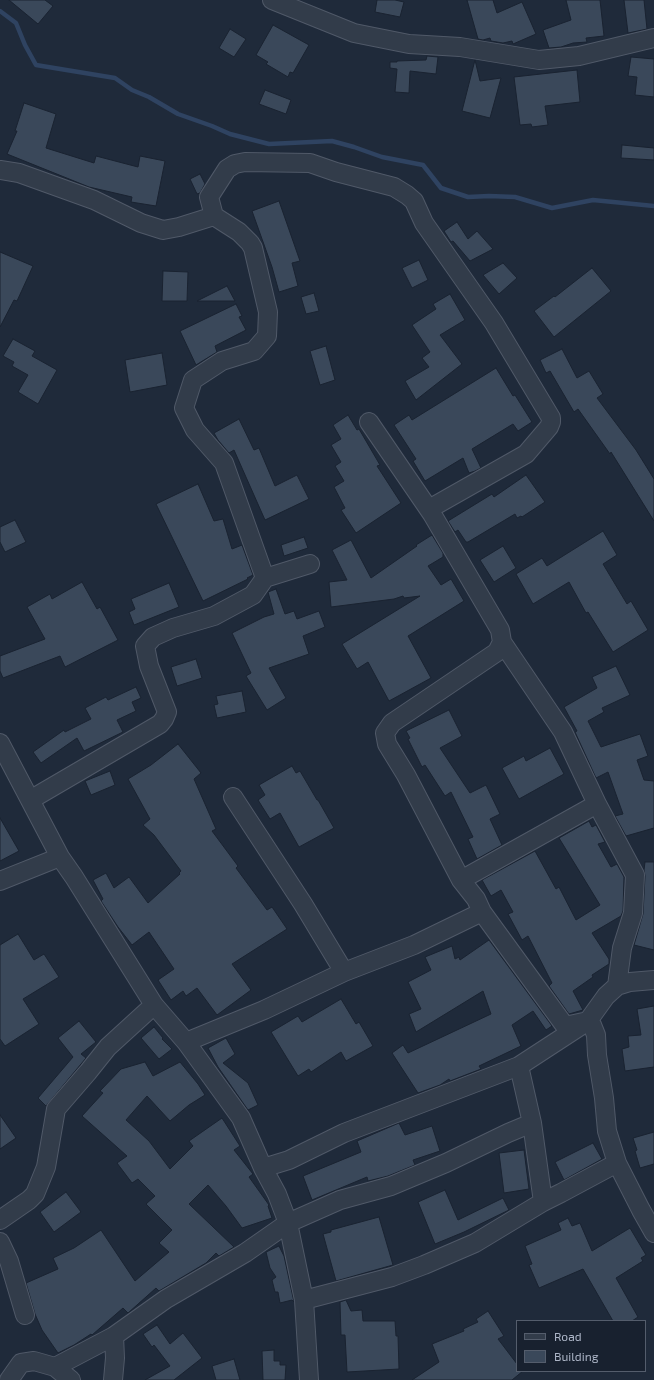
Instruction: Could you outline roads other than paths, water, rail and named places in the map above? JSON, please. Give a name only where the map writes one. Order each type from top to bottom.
[{"type":"street","points":[[272,0],[354,33],[409,44],[460,47],[539,60],[579,56],[654,38]]},
{"type":"street","points":[[265,578],[224,463],[195,430],[184,408],[193,380],[222,361],[254,350],[266,336],[268,312],[253,248],[250,243],[238,232],[214,216],[209,197],[227,169],[235,164],[245,162],[310,163],[336,172],[394,187],[414,201],[424,223],[494,323],[550,418],[551,422],[549,427],[526,454],[429,509]]},
{"type":"street","points":[[0,170],[19,173],[94,200],[141,224],[163,230],[179,227],[214,216]]},
{"type":"street","points":[[369,422],[429,509],[500,630],[502,642],[563,732],[597,804],[635,875],[632,913],[622,948],[617,986]]},
{"type":"street","points":[[30,800],[160,724],[164,719],[167,712],[149,666],[145,646],[153,637],[174,628],[214,616],[253,595],[265,578],[310,564]]},
{"type":"street","points":[[502,642],[497,652],[392,723],[386,733],[387,744],[406,775],[461,880],[476,899],[482,912],[565,1026],[588,1021]]},
{"type":"street","points":[[0,743],[60,857],[154,1005],[186,1042],[241,1118],[263,1168],[277,1194],[288,1222],[304,1300],[309,1380]]},
{"type":"street","points":[[233,797],[303,904],[344,972]]},
{"type":"street","points":[[461,880],[597,804]]},
{"type":"street","points":[[0,881],[60,857]]},
{"type":"street","points":[[186,1042],[264,1010],[344,972],[414,945],[482,912]]},
{"type":"street","points":[[263,1168],[289,1160],[344,1132],[519,1066],[588,1021],[606,996],[617,986],[630,982],[654,980]]},
{"type":"street","points":[[0,1220],[29,1200],[35,1194],[46,1167],[56,1109],[108,1046],[154,1005]]},
{"type":"street","points":[[588,1021],[592,1025],[596,1035],[597,1055],[604,1098],[607,1131],[617,1163],[654,1233]]},
{"type":"street","points":[[519,1066],[532,1123],[543,1202]]},
{"type":"street","points":[[55,1367],[114,1336],[166,1299],[245,1253],[288,1222],[340,1200],[391,1186],[446,1163],[508,1132],[532,1123]]},
{"type":"street","points":[[304,1300],[392,1277],[475,1243],[543,1202],[617,1163]]},
{"type":"street","points":[[0,1242],[9,1261],[25,1315]]},
{"type":"street","points":[[113,1380],[115,1358],[114,1336]]},
{"type":"street","points":[[9,1380],[21,1363],[34,1361],[55,1367],[71,1380]]},
{"type":"waterway","points":[[0,11],[16,23],[25,45],[36,65],[115,78],[132,90],[149,97],[178,114],[230,134],[269,144],[332,141],[382,157],[423,165],[441,188],[468,197],[515,197],[552,208],[593,200],[654,206]]}]
